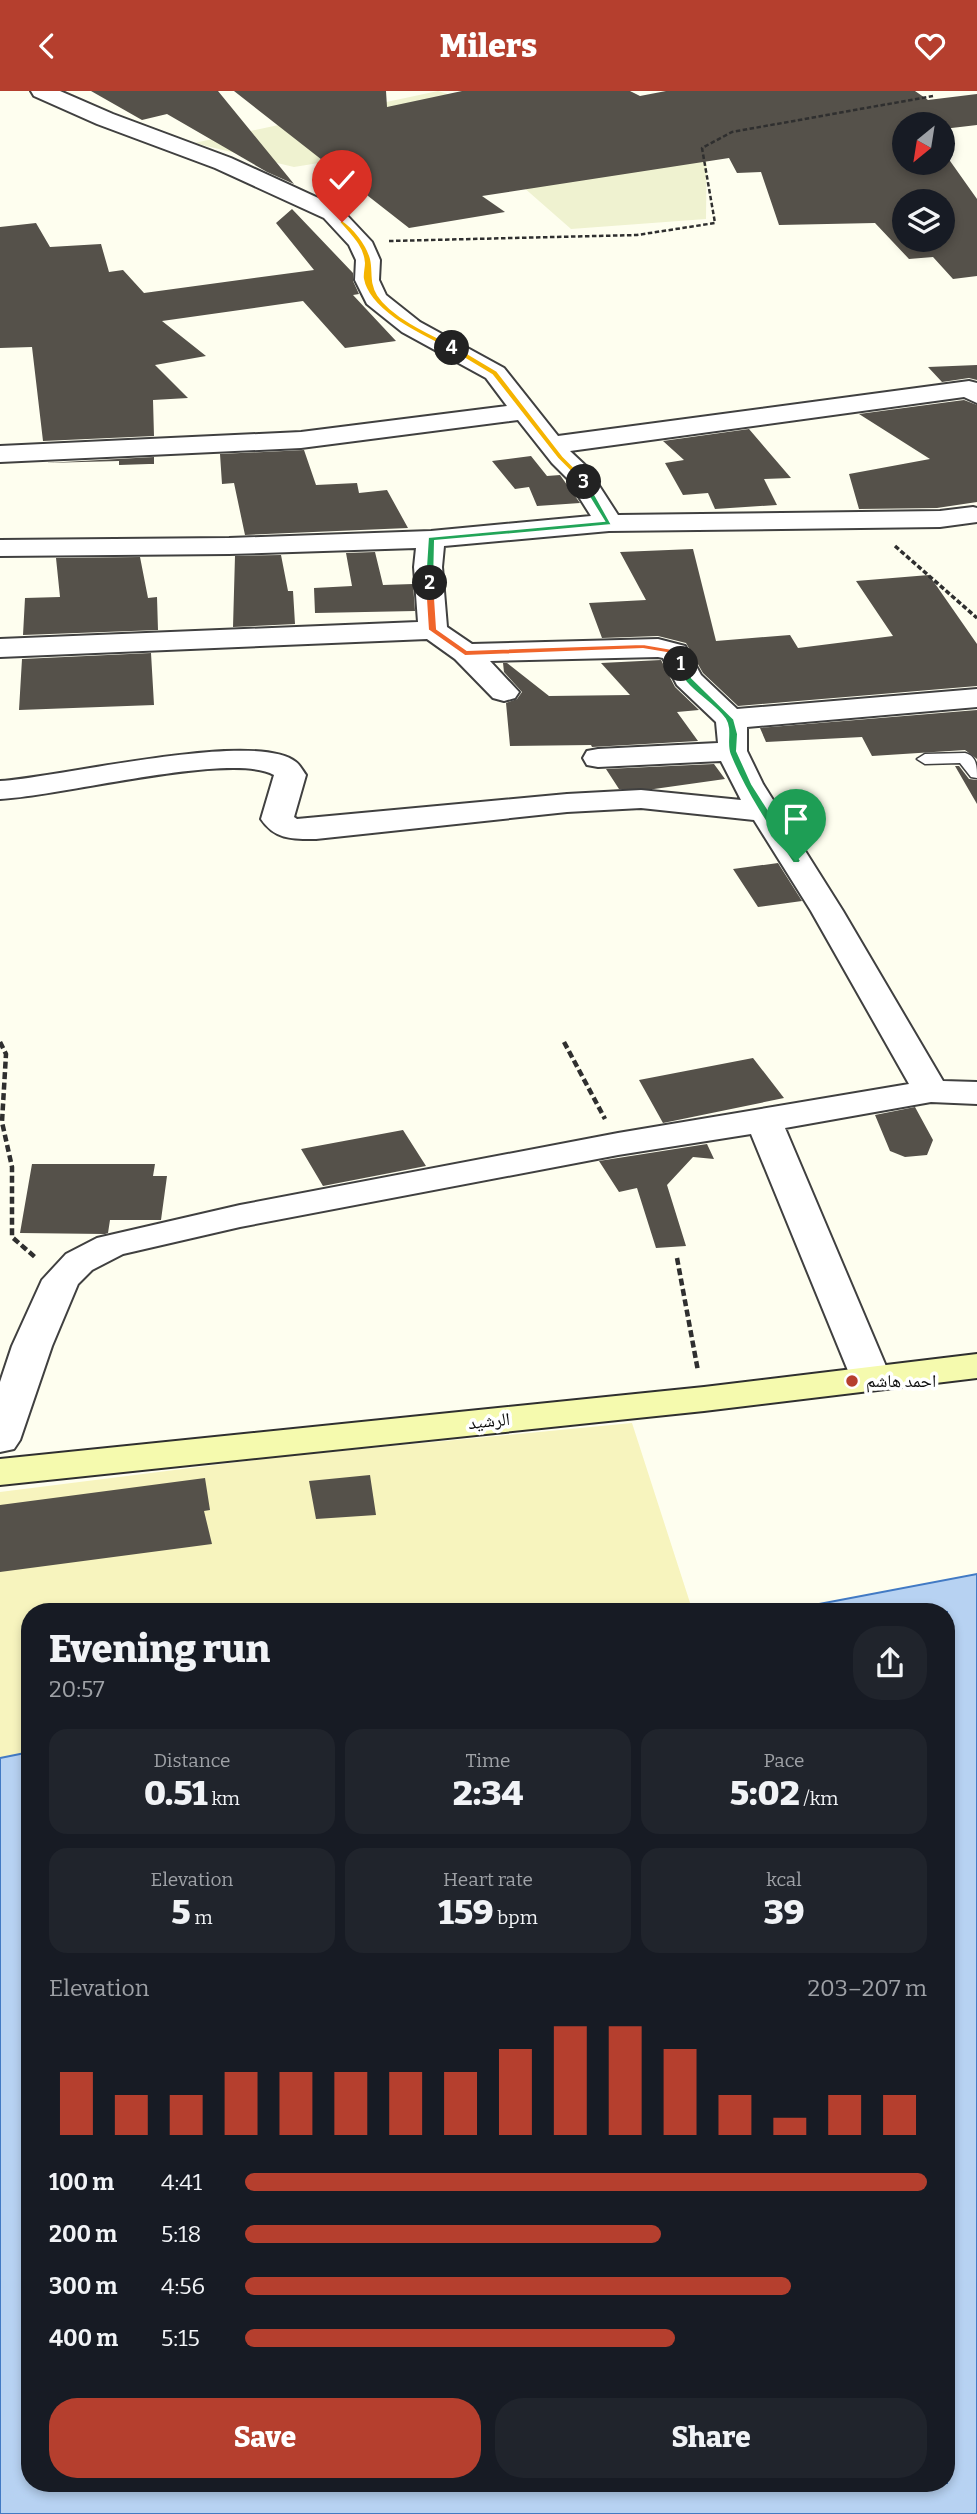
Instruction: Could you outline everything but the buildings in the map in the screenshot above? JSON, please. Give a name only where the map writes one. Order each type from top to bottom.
[{"type":"main road","name":"الرشيد","points":[[0,1472],[704,1399],[977,1366]]},
{"type":"street","points":[[42,91],[105,119],[223,163],[332,213],[360,242],[368,260],[367,280],[376,299],[411,327],[495,373],[551,445],[591,490],[609,523]]},
{"type":"street","points":[[551,445],[969,389],[977,395]]},
{"type":"street","points":[[0,454],[301,440],[526,411]]},
{"type":"street","points":[[0,548],[229,546],[431,538],[609,523],[940,519],[973,515]]},
{"type":"street","points":[[431,538],[428,567],[433,630]]},
{"type":"street","points":[[0,647],[433,630],[465,653],[504,692]]},
{"type":"street","points":[[465,653],[658,647],[675,652],[688,679],[731,735],[747,784],[827,911],[931,1091]]},
{"type":"street","points":[[598,758],[977,698]]},
{"type":"street","points":[[0,790],[25,789],[181,762],[257,761],[282,765],[290,775],[277,819],[289,829],[316,829],[567,803],[641,799],[764,811]]},
{"type":"street","points":[[0,1440],[32,1346],[61,1280],[79,1262],[110,1247],[240,1216],[618,1144],[931,1091],[977,1093]]},
{"type":"street","points":[[764,1121],[871,1378]]},
{"type":"lane","points":[[925,759],[965,758],[977,773]]},
{"type":"path","points":[[360,242],[637,235],[715,223],[702,148],[732,132],[933,96]]},
{"type":"path","points":[[866,519],[977,618]]},
{"type":"path","points":[[0,1042],[6,1054],[2,1122],[12,1167],[12,1237],[61,1280]]},
{"type":"path","points":[[564,1042],[618,1144]]},
{"type":"path","points":[[677,1258],[704,1399]]},
{"type":"green space","points":[[438,91],[529,119],[707,134],[706,219],[571,229],[522,186],[436,144],[294,167],[194,143]]},
{"type":"sand","points":[[632,1423],[690,1603],[21,1603],[21,1889],[0,1893],[0,1492],[277,1457]]},
{"type":"water","points":[[977,1574],[977,2514],[0,2514],[0,1758],[21,1754],[21,2492],[955,2492],[955,1603],[824,1603]]},
{"type":"place","name":"احمد هاشم","points":[[852,1381]]},
{"type":"route","points":[[342,222],[360,242],[368,260],[367,280],[376,299],[411,327],[495,373],[561,457],[591,490],[609,523],[431,538],[428,567],[433,630],[465,653],[643,646],[675,652],[688,679],[730,719],[734,734],[732,751],[747,784],[796,861]]}]
